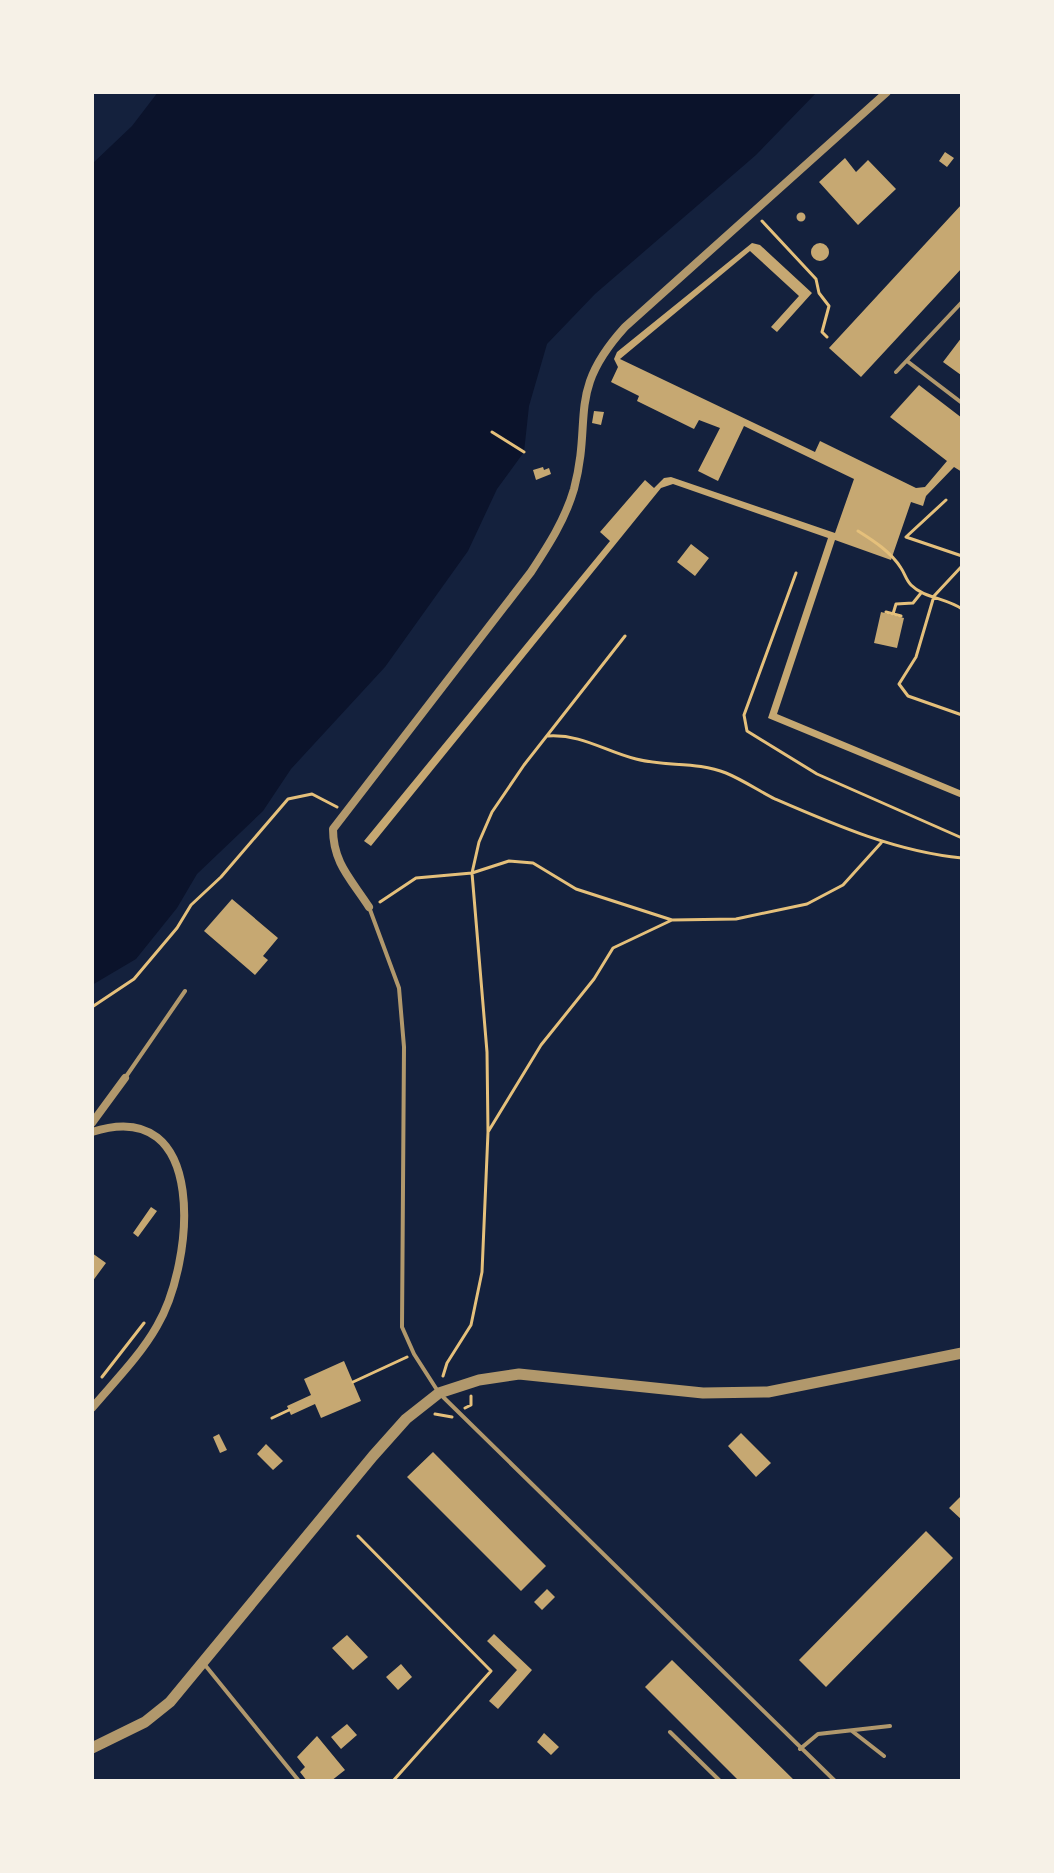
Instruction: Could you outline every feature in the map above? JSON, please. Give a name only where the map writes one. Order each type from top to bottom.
[{"type":"street","points":[[369,907],[341,869],[333,849],[333,829],[344,810],[531,572],[559,529],[574,488],[587,386],[602,352],[625,327],[887,92]]},
{"type":"street","points":[[92,1123],[125,1078]]},
{"type":"street","points":[[92,1132],[116,1124],[135,1125],[156,1134],[170,1149],[178,1169],[184,1246],[175,1285],[157,1327],[92,1408]]},
{"type":"street","points":[[92,1748],[145,1722],[170,1702],[373,1456],[406,1419],[439,1393],[479,1380],[519,1374],[703,1393],[768,1392],[962,1353]]},
{"type":"lane","points":[[896,372],[962,302]]},
{"type":"lane","points":[[907,361],[962,403]]},
{"type":"lane","points":[[369,907],[399,988],[406,1099],[402,1327],[414,1354],[439,1393],[835,1781]]},
{"type":"lane","points":[[125,1078],[185,991]]},
{"type":"lane","points":[[202,1662],[299,1781]]},
{"type":"lane","points":[[800,1749],[818,1734],[890,1726]]},
{"type":"lane","points":[[852,1731],[884,1756]]},
{"type":"lane","points":[[670,1732],[720,1781]]},
{"type":"path","points":[[754,212],[816,279],[819,293],[829,306],[822,332],[827,337]]},
{"type":"path","points":[[492,432],[524,452]]},
{"type":"path","points":[[946,500],[906,537],[962,556]]},
{"type":"path","points":[[858,531],[880,545],[900,566],[909,583],[921,593],[962,609]]},
{"type":"path","points":[[962,566],[934,596],[916,657],[899,684],[908,696],[962,715]]},
{"type":"path","points":[[796,573],[744,715],[747,731],[817,774],[962,838]]},
{"type":"path","points":[[893,614],[896,604],[913,603],[921,593]]},
{"type":"path","points":[[886,612],[901,616]]},
{"type":"path","points":[[443,1376],[447,1363],[471,1325],[482,1272],[488,1132],[487,1052],[472,873],[492,812],[625,636]]},
{"type":"path","points":[[548,736],[585,739],[638,760],[695,765],[725,772],[774,798],[881,843],[961,858]]},
{"type":"path","points":[[92,1007],[134,979],[177,928],[191,905],[221,877],[288,799],[312,794],[344,810]]},
{"type":"path","points":[[369,907],[416,878],[472,873],[509,861],[533,863],[576,889],[672,920],[736,919],[807,904],[843,885],[881,843]]},
{"type":"path","points":[[488,1132],[541,1045],[594,979],[613,948],[672,920]]},
{"type":"path","points":[[101,1378],[148,1317]]},
{"type":"path","points":[[353,1382],[414,1354]]},
{"type":"path","points":[[272,1418],[289,1410]]},
{"type":"path","points":[[358,1536],[491,1671],[393,1781]]},
{"type":"water","points":[[158,92],[817,92],[756,155],[595,294],[547,344],[529,406],[524,452],[497,489],[468,551],[385,667],[291,769],[263,811],[197,874],[177,908],[136,959],[92,985],[92,164],[132,126]]},
{"type":"building","points":[[945,152],[954,158],[947,167],[939,161]]},
{"type":"building","points":[[845,158],[856,172],[868,160],[896,189],[858,225],[819,182]]},
{"type":"building","points":[[962,204],[962,268],[861,377],[829,348]]},
{"type":"building","points":[[801,212],[806,217],[801,222],[796,217]]},
{"type":"building","points":[[752,243],[760,245],[812,293],[777,332],[771,327],[799,296],[750,251],[620,359],[815,452],[820,441],[916,488],[925,487],[947,461],[890,417],[919,385],[962,418],[962,472],[954,467],[926,496],[923,506],[911,502],[891,560],[835,540],[777,714],[962,791],[962,798],[768,718],[828,538],[673,484],[661,488],[371,846],[364,841],[610,541],[600,532],[645,480],[654,488],[664,478],[671,477],[835,533],[854,479],[744,426],[718,481],[698,471],[720,428],[699,420],[694,429],[637,401],[639,396],[611,382],[618,367],[614,359],[617,352]]},
{"type":"building","points":[[820,243],[829,252],[820,261],[811,252]]},
{"type":"building","points":[[962,337],[962,373],[961,375],[943,362]]},
{"type":"building","points":[[594,411],[604,412],[601,425],[592,423]]},
{"type":"building","points":[[543,467],[544,470],[549,468],[551,474],[536,480],[533,470]]},
{"type":"building","points":[[691,544],[709,558],[695,576],[677,562]]},
{"type":"building","points":[[881,612],[904,618],[897,648],[874,643]]},
{"type":"building","points":[[232,899],[278,938],[263,956],[268,960],[255,975],[204,931]]},
{"type":"building","points":[[151,1207],[157,1211],[138,1237],[133,1233]]},
{"type":"building","points":[[92,1253],[106,1263],[92,1282]]},
{"type":"building","points":[[344,1361],[361,1401],[321,1418],[315,1404],[291,1415],[287,1406],[311,1395],[304,1379]]},
{"type":"building","points":[[741,1433],[771,1463],[756,1477],[728,1446]]},
{"type":"building","points":[[219,1434],[227,1450],[220,1453],[213,1437]]},
{"type":"building","points":[[266,1444],[283,1461],[273,1470],[257,1454]]},
{"type":"building","points":[[433,1452],[546,1566],[521,1591],[407,1477]]},
{"type":"building","points":[[962,1495],[962,1520],[949,1508]]},
{"type":"building","points":[[926,1531],[953,1558],[826,1687],[799,1660]]},
{"type":"building","points":[[547,1589],[555,1597],[542,1610],[534,1602]]},
{"type":"building","points":[[494,1634],[532,1670],[498,1709],[489,1701],[517,1670],[487,1641]]},
{"type":"building","points":[[347,1635],[368,1657],[353,1670],[332,1648]]},
{"type":"building","points":[[672,1660],[795,1781],[739,1781],[645,1687]]},
{"type":"building","points":[[401,1664],[412,1677],[398,1690],[386,1677]]},
{"type":"building","points":[[347,1724],[357,1735],[341,1749],[331,1737]]},
{"type":"building","points":[[544,1733],[559,1747],[551,1755],[537,1742]]},
{"type":"building","points":[[317,1736],[345,1770],[331,1781],[307,1781],[300,1772],[305,1767],[297,1757]]}]
